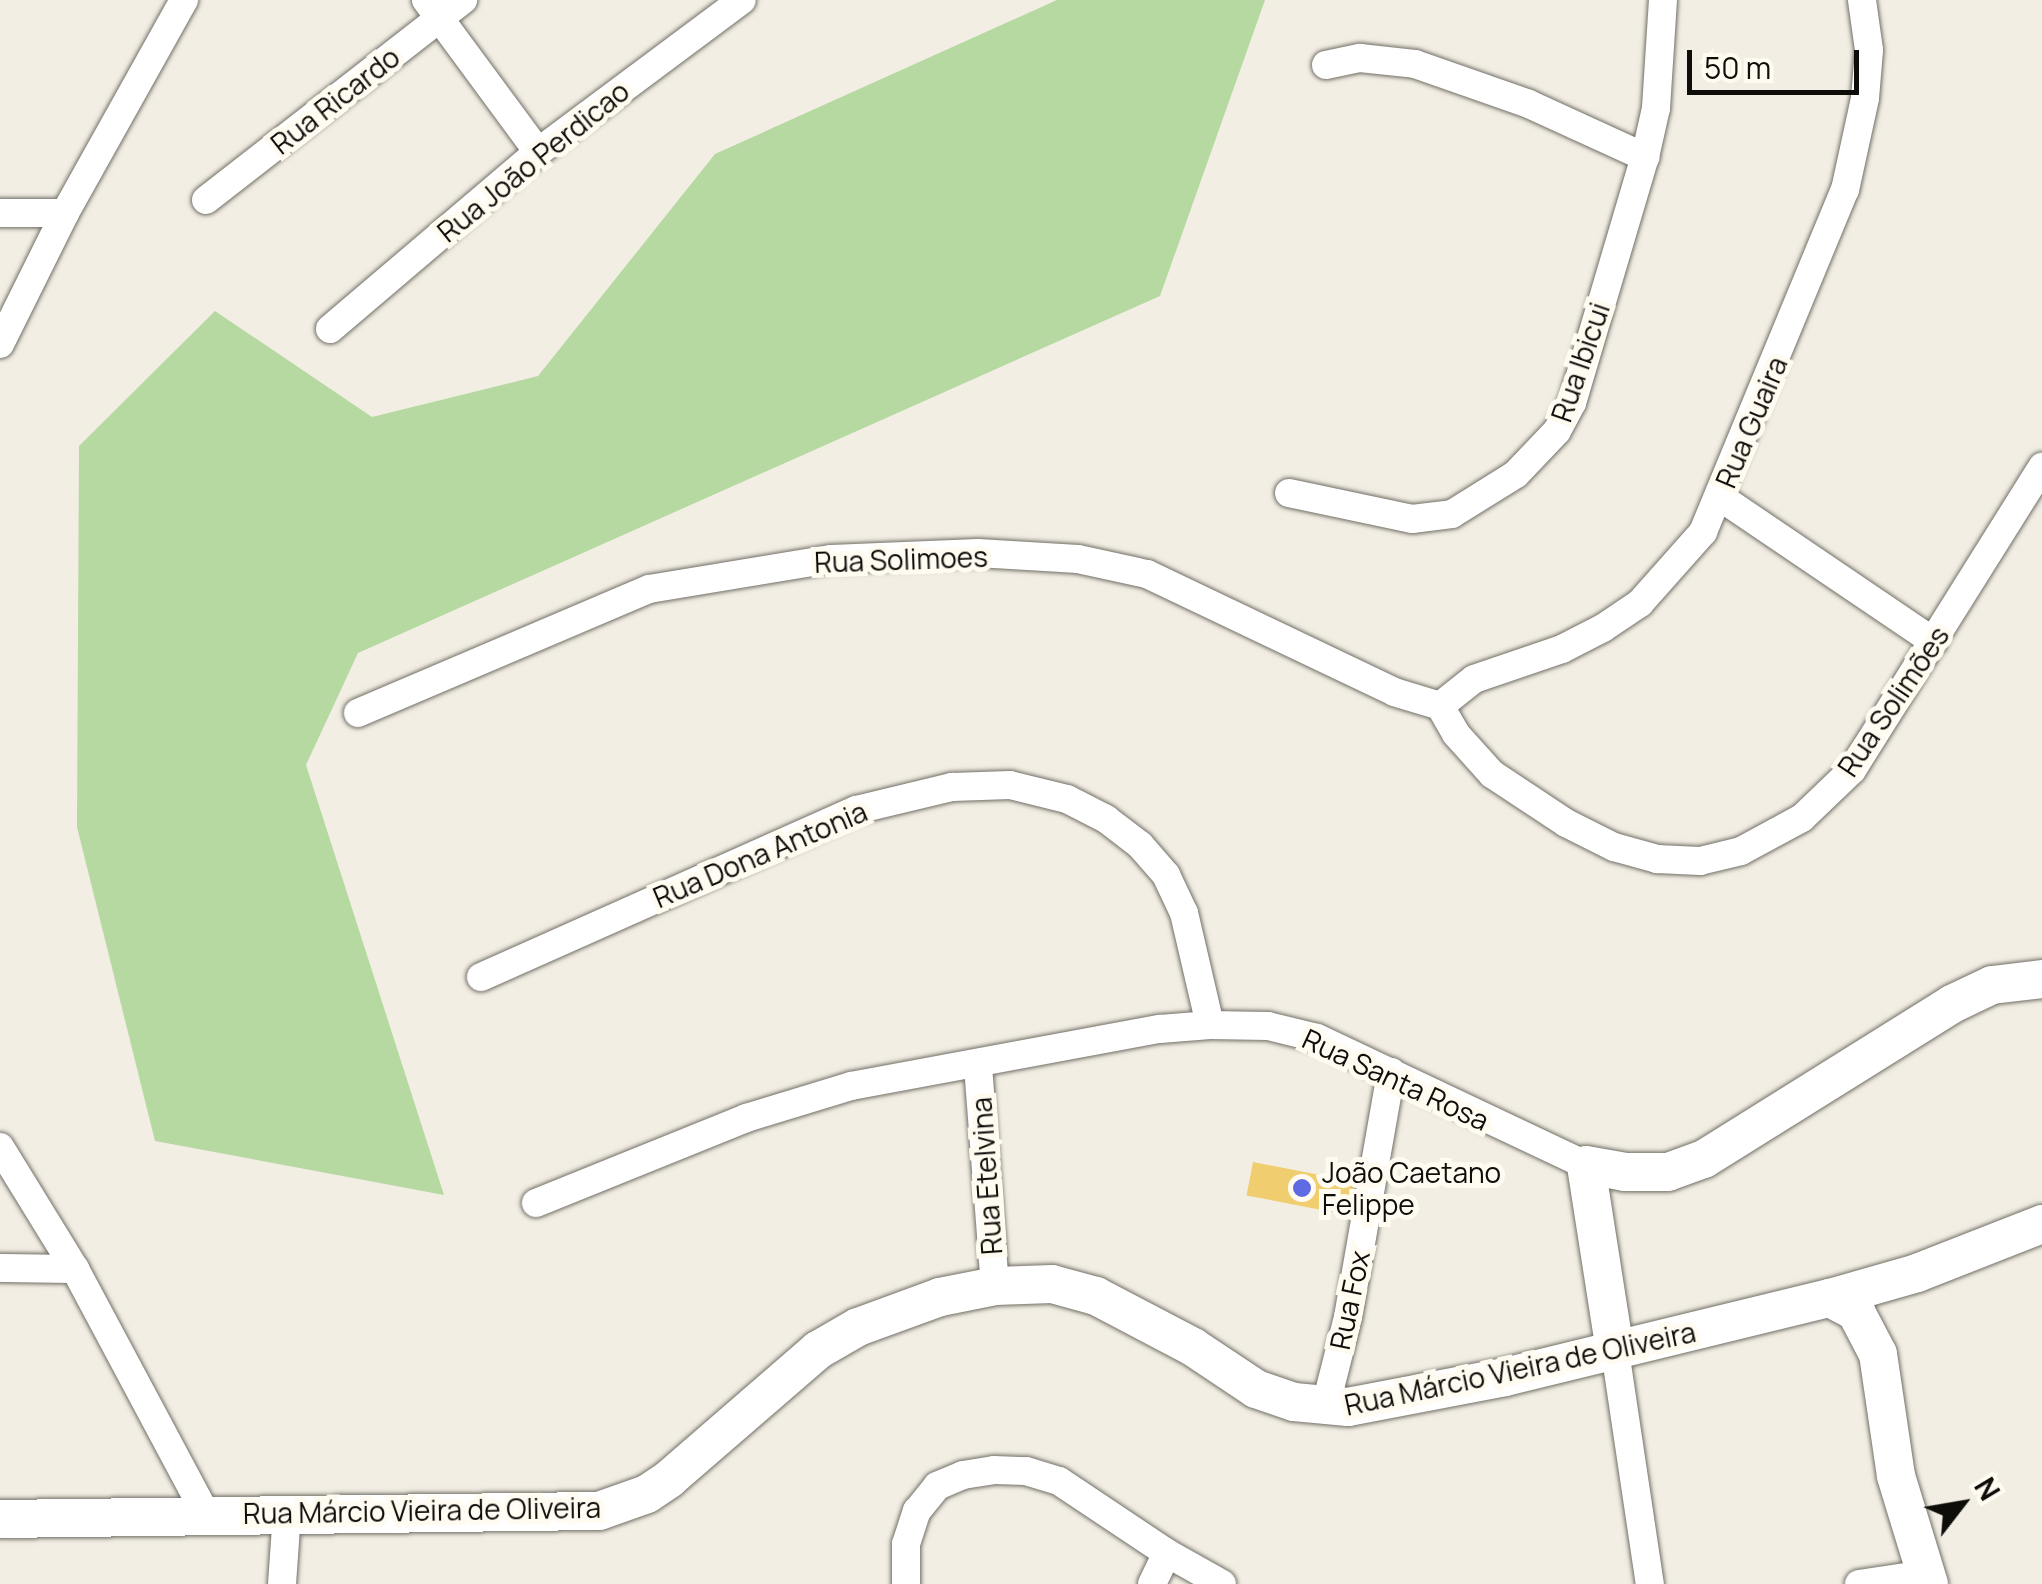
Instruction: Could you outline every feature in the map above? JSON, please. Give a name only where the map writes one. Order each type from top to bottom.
[{"type":"main road","name":"Rua Santa Rosa","points":[[1586,1165],[1624,1172],[1668,1172],[1704,1160],[1952,1004],[1992,986],[2042,979]]},
{"type":"main road","points":[[1586,1165],[1615,1351]]},
{"type":"main road","name":"Rua Márcio Vieira de Oliveira","points":[[0,1518],[599,1511],[622,1504],[678,1472],[818,1350],[903,1309],[995,1286],[1052,1284],[1096,1296],[1192,1348],[1256,1389],[1325,1408],[1376,1404],[1830,1298],[1917,1273],[2042,1224]]},
{"type":"main road","points":[[1878,1354],[1890,1314],[1917,1273]]},
{"type":"main road","points":[[1830,1298],[1856,1312],[1878,1354],[1896,1476],[1927,1579]]},
{"type":"street","points":[[0,344],[65,213],[184,0]]},
{"type":"street","name":"Rua Ricardo","points":[[206,200],[433,9],[463,0]]},
{"type":"street","name":"Rua João Perdicao","points":[[330,328],[538,152],[742,0]]},
{"type":"street","name":"Rua Ibicui","points":[[1289,493],[1378,514],[1430,519],[1474,504],[1539,453],[1572,403],[1645,157],[1656,108],[1663,0]]},
{"type":"street","name":"Rua Guaira","points":[[1440,706],[1474,679],[1562,649],[1640,603],[1703,532],[1844,190],[1865,98],[1870,50],[1862,0]]},
{"type":"street","points":[[433,9],[538,152]]},
{"type":"street","points":[[1326,66],[1360,58],[1416,64],[1528,104],[1645,157]]},
{"type":"street","points":[[0,213],[65,213]]},
{"type":"street","name":"Rua Solimões","points":[[1440,706],[1456,734],[1492,774],[1566,823],[1614,847],[1657,859],[1700,861],[1772,838],[1828,795],[1852,770],[2042,467]]},
{"type":"street","points":[[1720,497],[1934,642]]},
{"type":"street","name":"Rua Solimoes","points":[[358,714],[649,589],[831,559],[978,553],[1078,559],[1147,574],[1394,692],[1440,706]]},
{"type":"street","name":"Rua Dona Antonia","points":[[481,978],[856,810],[952,787],[1010,785],[1067,799],[1106,819],[1140,845],[1166,875],[1184,913],[1210,1025]]},
{"type":"street","name":"Rua Santa Rosa","points":[[536,1203],[746,1118],[851,1086],[978,1066],[1160,1029],[1210,1025],[1298,1032],[1586,1165]]},
{"type":"street","name":"Rua Etelvina","points":[[978,1066],[995,1286]]},
{"type":"street","name":"Rua Fox","points":[[1325,1408],[1348,1316],[1391,1072]]},
{"type":"street","points":[[0,1146],[74,1269],[206,1514]]},
{"type":"street","points":[[0,1268],[74,1269]]},
{"type":"street","points":[[1615,1351],[1650,1584]]},
{"type":"street","points":[[906,1584],[906,1544],[917,1512],[937,1486],[963,1475],[994,1470],[1026,1471],[1059,1481],[1167,1553],[1222,1584]]},
{"type":"street","points":[[282,1584],[287,1513]]},
{"type":"street","points":[[1152,1584],[1167,1553]]},
{"type":"street","points":[[1859,1584],[1927,1579]]},
{"type":"green space","points":[[1057,0],[1265,0],[1160,296],[358,653],[306,765],[444,1195],[155,1141],[77,827],[79,446],[215,311],[372,417],[538,376],[715,154]]},
{"type":"building","name":"João Caetano Felippe","points":[[1253,1162],[1354,1182],[1348,1215],[1247,1195]]},
{"type":"place","name":"João Caetano Felippe","points":[[1302,1188]]}]
